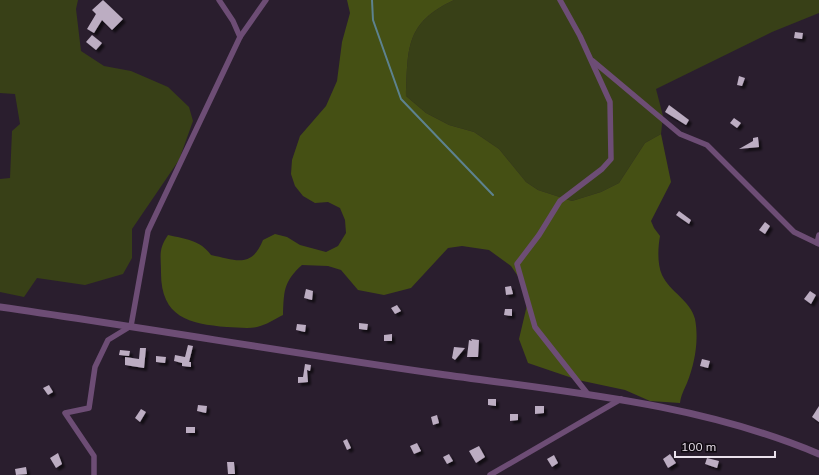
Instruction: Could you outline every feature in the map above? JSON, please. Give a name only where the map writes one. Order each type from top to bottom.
[{"type":"street","points":[[219,0],[233,21],[240,37]]},
{"type":"street","points":[[94,475],[94,456],[65,413],[89,408],[95,366],[101,353],[108,340],[131,326],[148,231],[240,37],[266,0]]},
{"type":"street","points":[[560,0],[591,60],[610,102],[611,159],[602,169],[560,201],[539,235],[517,264],[535,327],[588,393]]},
{"type":"street","points":[[591,60],[680,134],[707,145],[794,232],[818,244],[819,236]]},
{"type":"street","points":[[0,307],[440,374],[588,393],[710,419],[780,437],[819,454]]},
{"type":"street","points":[[490,475],[620,400]]},
{"type":"green space","points":[[0,0],[78,0],[76,9],[81,51],[104,66],[131,71],[168,87],[189,107],[193,121],[179,160],[132,229],[132,258],[123,274],[85,285],[37,278],[24,297],[0,292],[0,179],[10,178],[12,131],[20,124],[15,94],[0,93]]},
{"type":"green space","points":[[347,0],[454,0],[426,18],[412,39],[407,64],[406,96],[426,113],[449,125],[474,132],[499,149],[526,182],[538,190],[572,201],[601,192],[619,183],[645,143],[661,134],[671,182],[651,221],[660,236],[658,250],[660,271],[670,286],[689,306],[695,319],[697,335],[690,375],[680,403],[650,401],[625,390],[578,380],[528,363],[519,339],[528,301],[526,288],[511,266],[489,250],[462,246],[448,248],[411,288],[384,295],[358,290],[341,270],[328,266],[302,265],[288,282],[284,294],[283,315],[257,327],[246,328],[213,326],[189,320],[172,309],[166,300],[162,288],[161,273],[161,249],[168,235],[197,243],[211,255],[242,260],[248,259],[258,249],[263,240],[275,234],[287,237],[300,245],[326,252],[338,246],[346,233],[345,220],[340,208],[328,202],[315,203],[303,196],[295,186],[291,174],[292,160],[300,136],[326,106],[337,81],[342,42],[350,13]]},
{"type":"green space","points":[[454,0],[819,0],[819,13],[772,32],[656,89],[663,116],[661,134],[645,143],[619,183],[601,192],[572,201],[538,190],[526,182],[499,149],[474,132],[449,125],[426,113],[406,96],[407,64],[412,39],[426,18]]},
{"type":"building","points":[[103,0],[123,19],[112,30],[102,20],[94,33],[87,29],[96,14],[92,10]]},
{"type":"building","points":[[795,32],[803,33],[802,39],[794,38]]},
{"type":"building","points":[[92,35],[102,43],[96,50],[86,42]]},
{"type":"building","points":[[739,76],[745,78],[742,86],[737,85]]},
{"type":"building","points":[[669,105],[689,120],[686,125],[665,112]]},
{"type":"building","points":[[734,118],[741,123],[737,128],[730,123]]},
{"type":"building","points":[[758,137],[759,147],[739,149],[753,141],[753,138]]},
{"type":"building","points":[[679,211],[691,220],[689,224],[676,215]]},
{"type":"building","points":[[765,222],[770,226],[765,234],[759,230]]},
{"type":"building","points":[[511,286],[513,294],[506,295],[505,287]]},
{"type":"building","points":[[306,289],[313,291],[312,300],[304,298]]},
{"type":"building","points":[[810,291],[816,295],[811,304],[804,299]]},
{"type":"building","points":[[397,305],[401,311],[395,314],[391,308]]},
{"type":"building","points":[[505,309],[512,309],[512,316],[504,315]]},
{"type":"building","points":[[359,323],[368,324],[367,330],[359,329]]},
{"type":"building","points":[[297,324],[306,325],[305,332],[296,330]]},
{"type":"building","points":[[392,334],[392,341],[384,341],[384,335]]},
{"type":"building","points":[[471,339],[479,340],[478,357],[467,357],[469,340],[472,341]]},
{"type":"building","points":[[188,345],[193,346],[189,362],[191,362],[191,367],[182,366],[182,363],[174,361],[175,355],[185,357]]},
{"type":"building","points":[[454,347],[465,348],[455,360],[452,358]]},
{"type":"building","points":[[140,348],[146,348],[144,368],[125,365],[125,357],[139,359]]},
{"type":"building","points":[[120,350],[130,351],[129,356],[119,355]]},
{"type":"building","points":[[156,356],[166,357],[165,363],[156,362]]},
{"type":"building","points":[[702,359],[710,361],[708,368],[700,366]]},
{"type":"building","points":[[305,364],[311,365],[310,371],[307,370],[308,382],[298,383],[298,377],[303,377]]},
{"type":"building","points":[[49,385],[53,392],[48,395],[43,388]]},
{"type":"building","points":[[488,399],[496,399],[496,406],[488,405]]},
{"type":"building","points":[[198,405],[207,406],[206,413],[197,411]]},
{"type":"building","points":[[535,406],[544,406],[544,413],[535,414]]},
{"type":"building","points":[[819,406],[819,422],[812,417]]},
{"type":"building","points":[[141,409],[146,412],[140,422],[135,418]]},
{"type":"building","points":[[510,414],[518,414],[518,420],[510,421]]},
{"type":"building","points":[[437,415],[439,423],[433,425],[431,417]]},
{"type":"building","points":[[186,427],[195,427],[195,433],[186,433]]},
{"type":"building","points":[[347,439],[351,448],[347,450],[343,441]]},
{"type":"building","points":[[417,443],[421,451],[414,454],[410,446]]},
{"type":"building","points":[[479,446],[485,457],[476,463],[469,451]]},
{"type":"building","points":[[58,453],[62,464],[56,468],[50,458]]},
{"type":"building","points":[[449,454],[453,461],[447,464],[443,457]]},
{"type":"building","points":[[670,454],[676,463],[668,468],[663,459]]},
{"type":"building","points":[[554,455],[558,463],[552,467],[547,459]]},
{"type":"building","points":[[707,458],[719,461],[717,468],[705,464]]},
{"type":"building","points":[[227,462],[234,462],[235,474],[228,474]]},
{"type":"building","points":[[26,467],[27,474],[16,475],[15,469]]},
{"type":"waterway","points":[[372,0],[373,20],[401,99],[493,195]]}]
